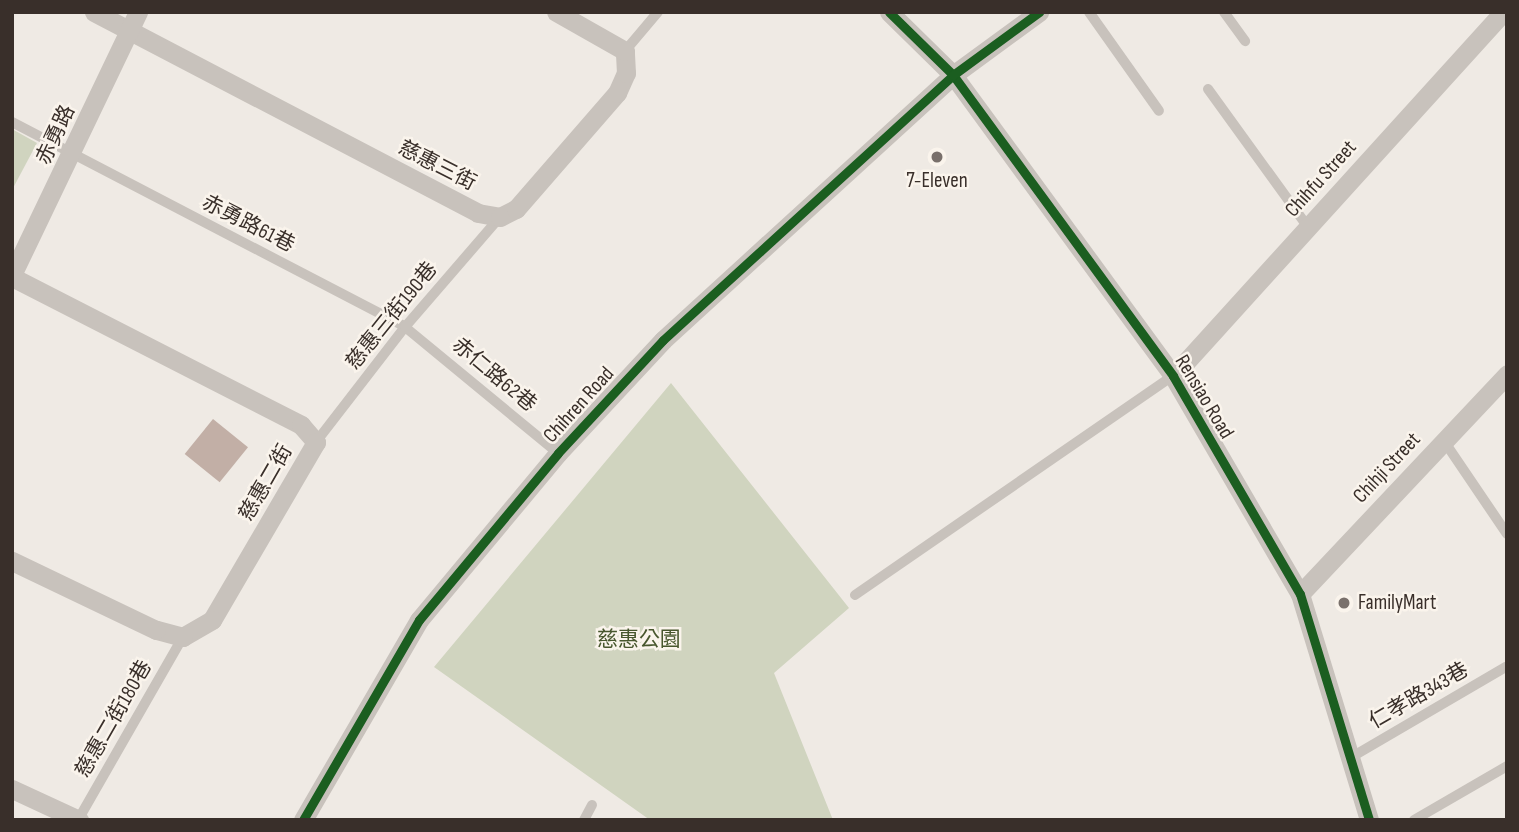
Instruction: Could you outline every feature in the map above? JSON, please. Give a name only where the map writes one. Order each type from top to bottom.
[{"type":"street","name":"慈惠三街","points":[[93,12],[478,213],[500,217]]},
{"type":"street","name":"赤勇路","points":[[12,276],[138,12]]},
{"type":"street","points":[[500,217],[516,209],[617,93],[626,73],[625,51],[556,12]]},
{"type":"street","name":"Rensiao Road","points":[[890,12],[953,75],[1173,376],[1300,594],[1369,820]]},
{"type":"street","name":"Chihren Road","points":[[303,820],[419,620],[558,453],[663,340],[953,75],[1040,12]]},
{"type":"street","name":"Chihfu Street","points":[[1173,376],[1503,12]]},
{"type":"street","name":"慈惠二街","points":[[12,276],[301,425],[316,442],[212,620],[183,637]]},
{"type":"street","name":"Chihji Street","points":[[1300,594],[1507,374]]},
{"type":"street","points":[[12,561],[156,630],[183,637]]},
{"type":"street","points":[[12,789],[79,820]]},
{"type":"lane","points":[[625,51],[658,12]]},
{"type":"lane","points":[[1089,12],[1159,111]]},
{"type":"lane","points":[[1224,12],[1245,41]]},
{"type":"lane","points":[[1208,89],[1308,227]]},
{"type":"lane","name":"赤勇路61巷","points":[[12,122],[405,327]]},
{"type":"lane","name":"慈惠三街190巷","points":[[316,442],[405,327],[500,217]]},
{"type":"lane","name":"赤仁路62巷","points":[[405,327],[558,453]]},
{"type":"lane","points":[[855,595],[1173,376]]},
{"type":"lane","points":[[1444,441],[1507,534]]},
{"type":"lane","name":"慈惠二街180巷","points":[[79,820],[183,637]]},
{"type":"lane","name":"仁孝路343巷","points":[[1350,758],[1506,667]]},
{"type":"lane","points":[[1413,820],[1507,766]]},
{"type":"lane","points":[[584,820],[592,805]]},
{"type":"green space","points":[[12,129],[37,143],[12,190]]},
{"type":"green space","name":"慈惠公園","points":[[671,383],[849,608],[774,673],[833,820],[650,820],[434,667]]},
{"type":"building","points":[[213,419],[248,447],[220,482],[185,454]]},
{"type":"cycle path","points":[[889,12],[953,75],[1173,376],[1300,594],[1369,820]]},
{"type":"cycle path","points":[[303,820],[419,620],[558,453],[663,340],[953,75],[1039,12]]},
{"type":"place","name":"7-Eleven","points":[[937,157]]},
{"type":"place","name":"FamilyMart","points":[[1344,603]]}]
